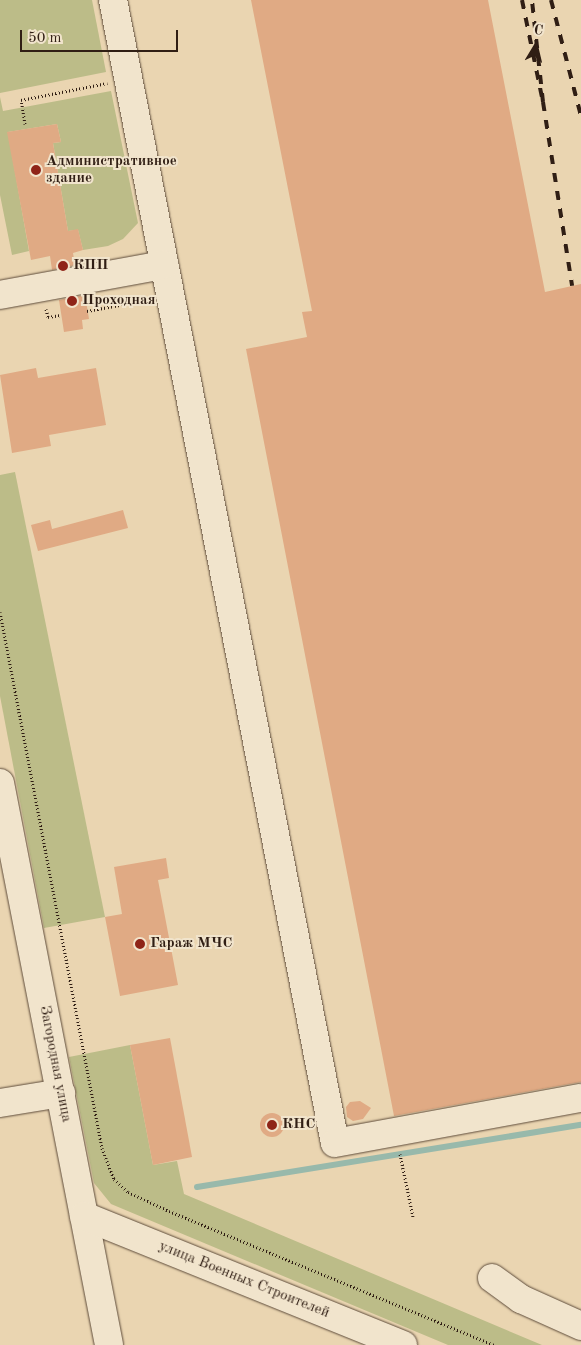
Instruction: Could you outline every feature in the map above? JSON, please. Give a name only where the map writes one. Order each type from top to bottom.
[{"type":"street","points":[[113,0],[334,1143],[581,1098]]},
{"type":"street","points":[[0,295],[164,265]]},
{"type":"street","name":"Загородная улица","points":[[0,783],[109,1345]]},
{"type":"street","points":[[0,1103],[61,1093]]},
{"type":"street","name":"улица Военных Строителей","points":[[84,1216],[403,1345]]},
{"type":"street","points":[[492,1278],[521,1299],[581,1326]]},
{"type":"path","points":[[25,124],[21,100],[128,79]]},
{"type":"path","points":[[88,311],[157,298]]},
{"type":"path","points":[[0,612],[102,1148],[114,1179],[128,1192],[169,1211],[494,1345]]},
{"type":"path","points":[[396,1132],[413,1217]]},
{"type":"green space","points":[[0,0],[92,0],[106,72],[0,93]]},
{"type":"green space","points":[[111,91],[138,223],[123,239],[108,246],[83,250],[78,230],[68,231],[53,143],[61,142],[57,124],[8,132],[29,251],[12,255],[0,195],[0,97],[3,111]]},
{"type":"green space","points":[[15,472],[105,917],[44,928],[0,696],[0,475]]},
{"type":"green space","points":[[130,1045],[153,1165],[177,1161],[184,1194],[542,1345],[448,1345],[111,1204],[94,1183],[69,1057]]},
{"type":"building","points":[[251,0],[488,0],[545,292],[581,284],[581,1082],[394,1116],[246,349],[307,337],[302,312],[312,311]]},
{"type":"building","name":"Административное здание","points":[[57,124],[61,142],[53,143],[68,231],[78,229],[83,250],[73,253],[75,265],[52,270],[50,256],[31,260],[7,132]]},
{"type":"building","name":"Проходная","points":[[85,295],[89,319],[82,320],[83,329],[64,332],[59,300]]},
{"type":"building","points":[[36,368],[38,378],[96,368],[106,425],[49,435],[51,446],[12,453],[0,375]]},
{"type":"building","points":[[123,510],[128,528],[38,551],[31,525],[50,520],[52,529]]},
{"type":"building","name":"Гараж МЧС","points":[[166,858],[169,878],[158,880],[178,985],[120,996],[105,917],[122,914],[114,867]]},
{"type":"building","points":[[170,1038],[192,1157],[153,1165],[130,1045]]},
{"type":"building","points":[[360,1101],[371,1108],[363,1119],[353,1121],[347,1117],[346,1107],[350,1102]]},
{"type":"building","name":"КНС","points":[[272,1113],[280,1117],[284,1125],[280,1133],[272,1137],[264,1133],[260,1125],[264,1117]]},
{"type":"waterway","points":[[197,1187],[581,1125]]},
{"type":"railway","points":[[522,0],[543,102],[532,0]]},
{"type":"railway","points":[[551,0],[581,116]]},
{"type":"railway","points":[[543,102],[572,286]]},
{"type":"place","name":"Административное здание","points":[[36,170]]},
{"type":"place","name":"КПП","points":[[63,266]]},
{"type":"place","name":"Проходная","points":[[72,301]]},
{"type":"place","name":"Гараж МЧС","points":[[140,944]]},
{"type":"place","name":"КНС","points":[[272,1125]]}]
